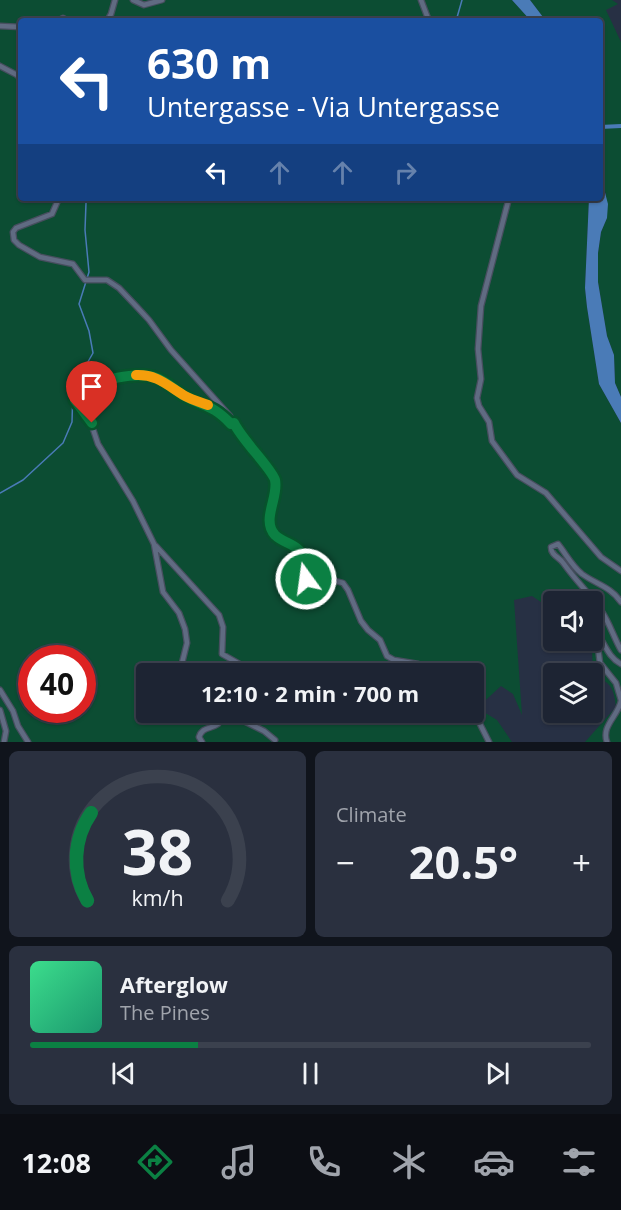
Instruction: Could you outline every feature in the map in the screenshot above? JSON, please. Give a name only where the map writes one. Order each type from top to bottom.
[{"type":"street","points":[[109,18],[115,0]]},
{"type":"street","points":[[133,0],[144,5],[162,0]]},
{"type":"street","points":[[421,0],[428,18]]},
{"type":"street","points":[[0,26],[18,27]]},
{"type":"street","points":[[0,66],[18,76]]},
{"type":"street","points":[[58,201],[52,214],[16,228],[13,232],[14,240],[40,257],[73,264],[85,280],[107,280],[119,288],[149,320],[171,350],[234,423],[246,443],[274,478],[271,528],[278,537],[293,544],[299,550],[300,575],[306,579],[326,578],[343,583],[361,621],[380,640],[387,656],[394,660],[412,663]]},
{"type":"street","points":[[508,201],[481,306],[478,349],[482,379],[477,398],[479,406],[489,422],[492,441],[517,475],[546,493],[601,557],[621,571]]},
{"type":"street","points":[[182,663],[187,643],[185,629],[179,613],[163,592],[154,544],[133,501],[98,444],[89,417],[75,400],[77,392],[84,387],[121,377],[146,375],[159,379],[184,395],[212,407],[231,424],[234,423]]},
{"type":"street","points":[[154,544],[215,608],[223,627],[222,654],[238,663]]},
{"type":"street","points":[[621,602],[612,591],[577,570],[558,544],[551,547],[552,554],[562,561],[602,612],[621,650]]},
{"type":"street","points":[[603,640],[611,656],[621,664]]},
{"type":"street","points":[[598,651],[600,663],[616,683],[621,700],[619,708],[606,729],[605,737],[608,742]]},
{"type":"street","points":[[0,690],[28,742]]},
{"type":"street","points":[[0,710],[6,731],[4,742]]},
{"type":"street","points":[[202,742],[200,733],[218,723]]},
{"type":"street","points":[[246,723],[259,728],[275,740]]},
{"type":"street","points":[[480,723],[489,742]]},
{"type":"green space","points":[[0,0],[512,0],[528,18],[18,18],[18,201],[589,201],[585,288],[587,307],[599,384],[621,423],[621,742],[585,742],[616,707],[611,687],[603,681],[603,663],[592,663],[592,651],[603,651],[603,591],[543,591],[543,603],[532,596],[514,600],[522,715],[513,694],[501,686],[484,702],[484,663],[136,663],[136,723],[484,723],[484,712],[497,720],[512,742],[0,742]]},
{"type":"green space","points":[[530,0],[612,0],[618,4],[606,10],[621,42],[621,397],[615,383],[614,355],[607,336],[598,282],[598,253],[601,232],[607,218],[606,194],[603,185],[603,18],[544,18]]},
{"type":"water","points":[[512,0],[530,0],[544,18],[528,18]]},
{"type":"water","points":[[603,185],[608,204],[607,218],[601,232],[598,253],[598,282],[607,336],[614,355],[615,383],[621,397],[621,423],[599,384],[585,288],[589,201],[603,201]]},
{"type":"waterway","points":[[457,18],[462,0]]},
{"type":"waterway","points":[[603,127],[621,126]]},
{"type":"waterway","points":[[0,493],[23,480],[63,443],[72,422],[73,388],[93,353],[89,331],[79,304],[89,272],[85,230],[88,201]]},
{"type":"slow traffic","points":[[136,375],[159,379],[184,395],[208,405]]},
{"type":"route","points":[[92,423],[75,400],[77,392],[84,387],[129,376],[146,375],[159,379],[184,395],[212,407],[231,424],[234,423],[246,443],[274,478],[271,528],[278,537],[293,544],[299,550],[298,573],[306,579]]}]
